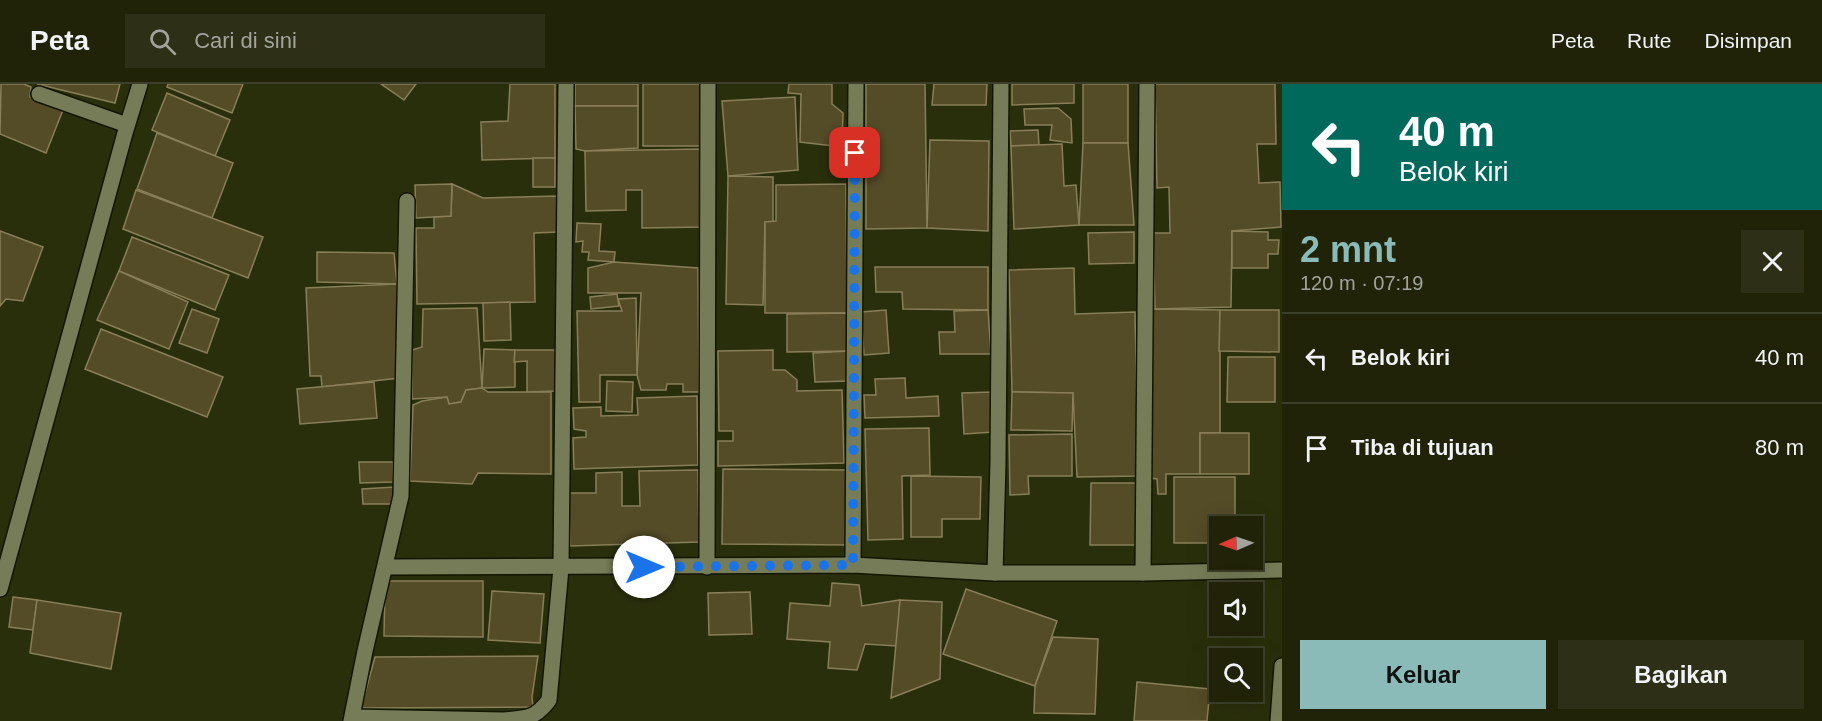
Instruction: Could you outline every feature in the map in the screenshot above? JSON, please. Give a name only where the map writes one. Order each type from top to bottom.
[{"type":"street","points":[[0,589],[140,84]]},
{"type":"street","points":[[407,201],[401,496],[365,651],[352,719],[504,720],[527,718],[540,712],[549,700],[561,568],[566,84]]},
{"type":"street","points":[[706,567],[708,84]]},
{"type":"street","points":[[853,565],[856,84]]},
{"type":"street","points":[[995,573],[1001,84]]},
{"type":"street","points":[[1143,573],[1147,84]]},
{"type":"street","points":[[39,94],[128,125]]},
{"type":"street","points":[[386,567],[853,565],[995,573],[1282,570]]},
{"type":"street","points":[[1278,721],[1282,666]]},
{"type":"building","points":[[1,84],[24,84],[31,87],[30,97],[63,110],[46,153],[0,134]]},
{"type":"building","points":[[37,84],[120,84],[115,103]]},
{"type":"building","points":[[168,84],[243,84],[232,113],[167,87]]},
{"type":"building","points":[[381,84],[416,84],[404,100]]},
{"type":"building","points":[[510,84],[555,84],[555,158],[482,160],[481,122],[508,121]]},
{"type":"building","points":[[575,84],[638,84],[638,106],[575,106]]},
{"type":"building","points":[[643,84],[701,84],[702,146],[643,146]]},
{"type":"building","points":[[789,84],[832,84],[832,104],[843,113],[842,147],[800,142],[801,94],[788,93]]},
{"type":"building","points":[[866,84],[925,84],[927,228],[866,229]]},
{"type":"building","points":[[934,84],[987,84],[986,105],[932,105]]},
{"type":"building","points":[[1012,84],[1074,84],[1074,103],[1012,105]]},
{"type":"building","points":[[1083,84],[1128,84],[1128,143],[1083,143]]},
{"type":"building","points":[[1155,84],[1275,84],[1276,144],[1257,144],[1259,183],[1280,182],[1281,227],[1232,231],[1231,307],[1155,309],[1153,233],[1170,233],[1169,187],[1157,188]]},
{"type":"building","points":[[167,93],[230,120],[215,156],[152,130]]},
{"type":"building","points":[[795,97],[798,170],[728,176],[722,101]]},
{"type":"building","points":[[575,106],[638,106],[638,148],[585,151],[576,149]]},
{"type":"building","points":[[1058,108],[1071,119],[1072,143],[1050,140],[1052,125],[1025,125],[1024,109]]},
{"type":"building","points":[[1038,130],[1039,145],[1011,146],[1010,131]]},
{"type":"building","points":[[157,133],[233,163],[212,218],[137,189]]},
{"type":"building","points":[[930,140],[989,141],[988,231],[927,228]]},
{"type":"building","points":[[1083,143],[1128,143],[1134,225],[1079,225]]},
{"type":"building","points":[[1062,144],[1064,186],[1076,185],[1079,225],[1014,229],[1011,146]]},
{"type":"building","points":[[702,149],[703,227],[642,228],[642,190],[626,190],[626,210],[586,211],[585,151]]},
{"type":"building","points":[[533,158],[555,158],[555,187],[533,187]]},
{"type":"building","points":[[728,176],[773,177],[773,223],[765,222],[763,305],[726,304]]},
{"type":"building","points":[[452,184],[483,198],[558,196],[558,232],[534,233],[535,302],[417,304],[416,228],[434,228],[434,217],[451,216]]},
{"type":"building","points":[[452,184],[451,216],[416,218],[415,185]]},
{"type":"building","points":[[846,184],[847,313],[765,313],[765,222],[776,221],[776,185]]},
{"type":"building","points":[[136,190],[263,237],[248,278],[123,229]]},
{"type":"building","points":[[577,223],[601,224],[599,251],[615,252],[614,262],[588,260],[589,252],[582,252],[583,241],[576,242]]},
{"type":"building","points":[[0,231],[43,247],[23,301],[6,299],[0,306]]},
{"type":"building","points":[[1232,231],[1268,232],[1268,240],[1279,240],[1278,254],[1268,254],[1268,268],[1232,268]]},
{"type":"building","points":[[1134,232],[1134,263],[1089,264],[1088,233]]},
{"type":"building","points":[[132,237],[229,275],[215,310],[119,271]]},
{"type":"building","points":[[317,252],[394,253],[397,284],[317,282]]},
{"type":"building","points":[[614,262],[698,268],[699,392],[683,392],[683,384],[667,384],[666,390],[641,390],[637,375],[641,293],[588,293],[588,268]]},
{"type":"building","points":[[875,267],[988,267],[988,310],[903,309],[902,292],[876,292]]},
{"type":"building","points":[[1074,268],[1075,314],[1135,312],[1138,476],[1077,477],[1073,393],[1012,392],[1009,270]]},
{"type":"building","points":[[119,271],[188,302],[169,349],[97,320]]},
{"type":"building","points":[[397,284],[399,378],[322,387],[321,376],[310,376],[306,288]]},
{"type":"building","points":[[617,294],[619,306],[591,309],[590,297]]},
{"type":"building","points":[[636,298],[637,375],[600,375],[600,402],[579,402],[577,311],[622,311],[618,299]]},
{"type":"building","points":[[510,302],[511,340],[484,341],[483,303]]},
{"type":"building","points":[[477,308],[482,388],[466,390],[461,402],[449,404],[447,397],[412,399],[412,350],[422,347],[423,309]]},
{"type":"building","points":[[192,309],[219,319],[207,353],[179,343]]},
{"type":"building","points":[[886,310],[889,353],[864,355],[861,312]]},
{"type":"building","points":[[988,310],[991,354],[940,354],[939,332],[955,332],[954,311]]},
{"type":"building","points":[[1149,310],[1220,310],[1220,433],[1200,433],[1200,474],[1166,474],[1166,494],[1158,494],[1157,479],[1150,478]]},
{"type":"building","points":[[1220,310],[1279,310],[1279,352],[1219,351]]},
{"type":"building","points":[[847,313],[848,351],[787,352],[787,314]]},
{"type":"building","points":[[101,329],[223,377],[207,417],[85,369]]},
{"type":"building","points":[[484,349],[515,350],[515,387],[482,388]]},
{"type":"building","points":[[515,350],[556,350],[556,391],[527,392],[527,361],[514,362]]},
{"type":"building","points":[[773,350],[773,370],[785,370],[797,380],[797,391],[842,390],[844,463],[718,466],[718,441],[733,441],[733,431],[719,431],[718,351]]},
{"type":"building","points":[[848,351],[848,381],[815,382],[813,353]]},
{"type":"building","points":[[1228,357],[1275,357],[1275,402],[1227,402]]},
{"type":"building","points":[[905,378],[906,398],[938,396],[939,416],[865,418],[864,395],[876,395],[875,379]]},
{"type":"building","points":[[607,381],[633,382],[632,412],[606,411]]},
{"type":"building","points":[[374,382],[377,418],[300,424],[297,389]]},
{"type":"building","points":[[482,388],[488,392],[551,392],[551,474],[478,473],[472,484],[410,481],[413,405],[422,401],[447,397],[449,404],[461,402],[466,390]]},
{"type":"building","points":[[992,392],[994,432],[964,434],[962,393]]},
{"type":"building","points":[[1012,392],[1073,393],[1072,431],[1011,430]]},
{"type":"building","points":[[697,396],[698,465],[574,469],[573,438],[586,437],[586,431],[574,429],[573,408],[601,407],[601,416],[638,415],[637,398]]},
{"type":"building","points":[[929,428],[930,475],[902,476],[903,539],[868,540],[865,429]]},
{"type":"building","points":[[1200,433],[1249,433],[1249,474],[1200,474]]},
{"type":"building","points":[[1072,434],[1072,476],[1028,476],[1029,494],[1010,495],[1009,435]]},
{"type":"building","points":[[359,462],[393,462],[393,482],[360,483]]},
{"type":"building","points":[[723,469],[850,470],[849,545],[722,544]]},
{"type":"building","points":[[698,470],[699,542],[570,546],[569,493],[596,493],[596,473],[622,472],[622,506],[640,506],[639,471]]},
{"type":"building","points":[[911,476],[981,477],[980,519],[942,519],[942,537],[911,537]]},
{"type":"building","points":[[1174,477],[1235,477],[1235,516],[1209,516],[1209,543],[1174,543]]},
{"type":"building","points":[[1091,483],[1137,483],[1137,545],[1090,545]]},
{"type":"building","points":[[395,487],[395,504],[363,504],[362,489]]},
{"type":"building","points":[[385,581],[483,581],[483,637],[384,636]]},
{"type":"building","points":[[832,583],[859,585],[862,606],[900,600],[897,646],[865,644],[857,670],[828,668],[830,642],[787,639],[790,603],[830,606]]},
{"type":"building","points":[[966,589],[1057,621],[1035,686],[943,654]]},
{"type":"building","points":[[492,591],[544,594],[540,643],[488,640]]},
{"type":"building","points":[[750,592],[752,634],[709,635],[708,593]]},
{"type":"building","points":[[13,597],[37,600],[33,630],[9,627]]},
{"type":"building","points":[[37,600],[121,613],[111,669],[30,653]]},
{"type":"building","points":[[900,600],[942,602],[940,679],[891,698]]},
{"type":"building","points":[[1053,637],[1098,639],[1095,714],[1034,713],[1035,686]]},
{"type":"building","points":[[538,656],[532,697],[533,707],[361,708],[375,657]]},
{"type":"building","points":[[1137,682],[1209,689],[1207,721],[1134,721]]},
{"type":"route","points":[[644,567],[853,565],[855,153]]}]
